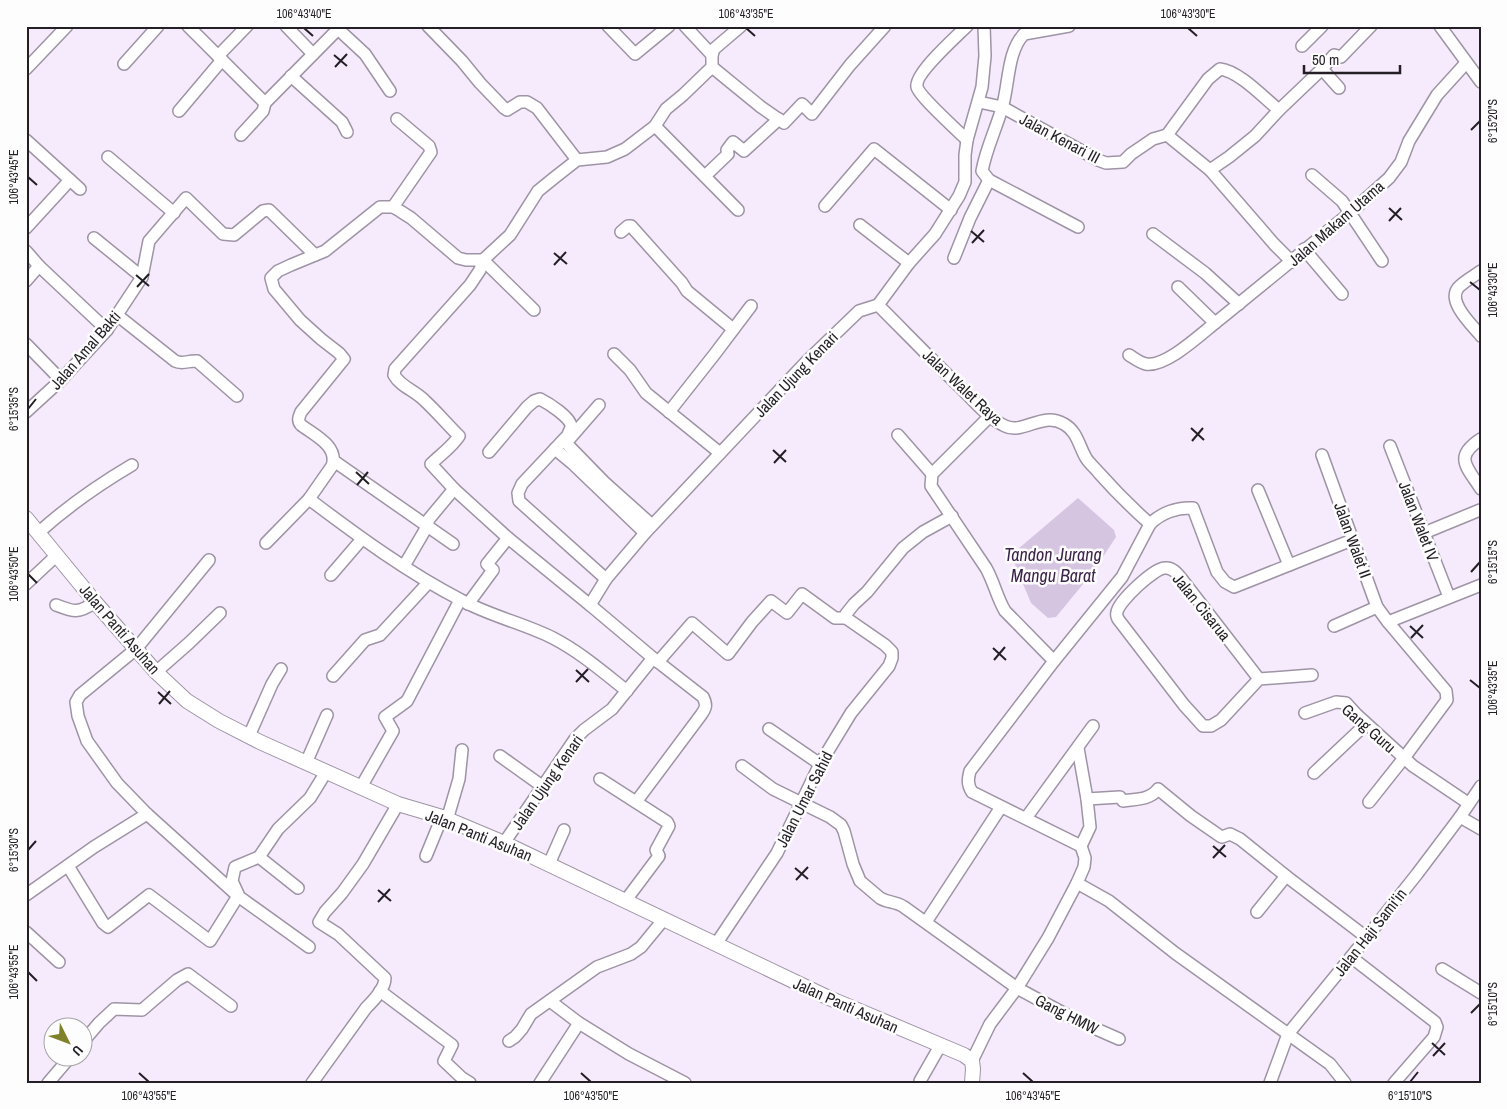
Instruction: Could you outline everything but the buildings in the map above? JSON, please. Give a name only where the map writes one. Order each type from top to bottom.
[{"type":"street","points":[[26,69],[68,26]]},
{"type":"street","points":[[124,64],[158,26]]},
{"type":"street","points":[[188,26],[265,103]]},
{"type":"street","points":[[179,111],[247,26]]},
{"type":"street","points":[[286,26],[313,54]]},
{"type":"street","points":[[428,26],[504,108],[507,110],[516,103],[524,102],[537,108],[577,160]]},
{"type":"street","points":[[608,26],[635,54],[669,26]]},
{"type":"street","points":[[685,26],[712,61],[761,107],[784,123],[802,104],[812,114],[850,65],[885,26]]},
{"type":"street","points":[[636,802],[706,707],[704,697],[656,660],[508,538],[454,489],[431,464],[459,436],[444,418],[422,398],[397,381],[394,376],[398,365],[470,285],[480,270],[483,260],[510,236],[538,191],[577,160],[607,157],[625,149],[655,126],[666,109],[683,95],[712,61],[714,49],[741,26]]},
{"type":"street","points":[[967,26],[928,65],[916,82],[917,90],[923,98],[967,140]]},
{"type":"street","points":[[984,26],[986,56],[979,102],[967,140],[965,155],[978,173],[1078,227]]},
{"type":"street","points":[[954,258],[970,218],[978,173],[1002,107],[1014,49],[1024,34],[1069,26]]},
{"type":"street","points":[[1302,46],[1322,26]]},
{"type":"street","points":[[1210,170],[1255,136],[1334,55],[1342,57],[1371,26]]},
{"type":"street","points":[[1440,26],[1481,82]]},
{"type":"street","points":[[241,136],[263,111],[265,103],[340,28],[365,54],[390,91]]},
{"type":"street","name":"Jalan Makam Utama","points":[[1129,355],[1145,364],[1160,362],[1172,356],[1292,262],[1304,249],[1350,213],[1389,178],[1401,162],[1409,141],[1437,95],[1466,63]]},
{"type":"street","points":[[1322,69],[1339,88]]},
{"type":"street","points":[[1279,110],[1241,77],[1227,70],[1220,70],[1208,79],[1167,135],[1210,170],[1292,262]]},
{"type":"street","points":[[291,76],[342,122],[347,132]]},
{"type":"street","name":"Jalan Kenari III","points":[[979,102],[1002,107],[1106,163],[1123,162],[1153,139],[1167,135]]},
{"type":"street","points":[[393,207],[431,152],[429,146],[396,119]]},
{"type":"street","points":[[705,176],[728,154],[727,150],[734,142],[744,151],[779,119]]},
{"type":"street","points":[[655,126],[738,210]]},
{"type":"street","points":[[26,140],[80,189]]},
{"type":"street","points":[[825,206],[874,149],[950,210]]},
{"type":"street","points":[[108,157],[174,213]]},
{"type":"street","points":[[878,305],[909,263],[935,234],[959,196],[965,182],[978,173]]},
{"type":"street","points":[[1312,175],[1342,201],[1382,261]]},
{"type":"street","points":[[26,228],[70,180]]},
{"type":"street","name":"Jalan Amal Bakti","points":[[26,412],[61,380],[107,330],[142,277],[149,241],[186,198],[224,234],[234,235],[263,211],[269,210],[314,255]]},
{"type":"street","points":[[453,544],[334,461],[328,446],[298,422],[301,412],[344,359],[294,313],[274,289],[270,278],[291,264],[325,251],[380,207],[393,207],[411,218],[458,258],[483,260],[534,310]]},
{"type":"street","points":[[860,225],[909,263]]},
{"type":"street","points":[[621,232],[628,226],[632,226],[687,291],[733,329]]},
{"type":"street","points":[[1153,234],[1205,273],[1239,304]]},
{"type":"street","points":[[94,238],[142,277]]},
{"type":"street","points":[[1304,249],[1342,294]]},
{"type":"street","points":[[26,251],[39,266],[107,330]]},
{"type":"street","points":[[26,281],[39,266]]},
{"type":"street","points":[[1481,271],[1458,288],[1455,295],[1459,309],[1481,336]]},
{"type":"street","points":[[1178,287],[1215,323]]},
{"type":"street","name":"Jalan Walet Raya","points":[[878,305],[990,416],[1006,427],[1023,427],[1037,421],[1051,420],[1063,423],[1071,429],[1079,441],[1086,458],[1114,490],[1153,521]]},
{"type":"street","name":"Jalan Ujung Kenari","points":[[590,605],[606,579],[649,529],[807,361],[859,310],[878,305]]},
{"type":"street","points":[[668,412],[751,306]]},
{"type":"street","points":[[117,315],[175,361],[179,363],[197,361],[237,396]]},
{"type":"street","points":[[26,344],[61,380]]},
{"type":"street","points":[[614,354],[630,370],[646,393],[720,453]]},
{"type":"street","points":[[490,452],[534,401],[540,399],[550,404],[567,419],[571,425],[568,435],[522,484],[518,493],[518,501],[606,579]]},
{"type":"street","points":[[599,406],[566,443],[649,529]]},
{"type":"street","points":[[932,474],[990,416]]},
{"type":"street","points":[[898,435],[932,474],[932,486],[993,580],[1000,604],[1054,661]]},
{"type":"street","points":[[1481,439],[1471,446],[1464,457],[1465,464],[1481,489]]},
{"type":"street","name":"Jalan Walet IV","points":[[1390,446],[1449,597]]},
{"type":"street","points":[[555,449],[649,529]]},
{"type":"street","name":"Jalan Walet II","points":[[1322,456],[1377,607],[1388,622]]},
{"type":"street","points":[[266,543],[309,499],[334,461]]},
{"type":"street","points":[[38,533],[98,485],[132,465]]},
{"type":"street","points":[[404,566],[425,530],[429,519],[454,489]]},
{"type":"street","points":[[1258,490],[1288,565]]},
{"type":"street","points":[[309,499],[362,539],[428,583],[464,602],[553,638],[588,660],[627,691]]},
{"type":"street","points":[[1081,846],[972,792],[968,786],[968,779],[970,771],[1054,661],[1122,577],[1153,521],[1178,508],[1193,508],[1217,572],[1228,585],[1234,587],[1352,540]]},
{"type":"street","points":[[1424,533],[1480,510]]},
{"type":"street","points":[[846,618],[846,614],[854,604],[867,592],[903,548],[923,532],[952,516]]},
{"type":"street","name":"Jalan Panti Asuhan","points":[[26,518],[156,672],[188,700],[220,721],[306,763],[398,804],[444,818],[504,843],[829,998],[964,1055],[972,1061]]},
{"type":"street","points":[[361,787],[393,730],[384,717],[407,701],[464,602],[493,570],[487,564],[508,538]]},
{"type":"street","points":[[331,575],[362,539]]},
{"type":"street","points":[[26,584],[57,555]]},
{"type":"street","points":[[209,560],[136,649],[80,695],[76,702],[78,716],[86,741],[118,783],[147,814],[238,896],[309,947]]},
{"type":"street","name":"Jalan Cisarua","points":[[1162,568],[1174,570],[1259,680],[1221,720],[1211,726],[1203,726],[1184,705],[1118,620],[1117,610],[1135,588],[1152,573],[1162,568]]},
{"type":"street","points":[[1122,577],[1135,588]]},
{"type":"street","points":[[333,676],[365,640],[380,635],[428,583]]},
{"type":"street","points":[[1388,622],[1481,585]]},
{"type":"street","name":"Jalan Ujung Kenari","points":[[504,843],[575,740],[584,730],[612,709],[692,623],[728,654],[752,622],[771,601],[787,614],[802,594],[835,618],[846,618]]},
{"type":"street","points":[[56,605],[72,611],[87,608],[95,602]]},
{"type":"street","points":[[1334,626],[1377,607]]},
{"type":"street","points":[[156,672],[189,644],[220,613]]},
{"type":"street","name":"Jalan Umar Sahid","points":[[716,944],[777,853],[820,764],[851,713],[888,666],[892,652],[846,618]]},
{"type":"street","name":"Gang Guru","points":[[1368,802],[1404,758],[1447,700],[1446,690],[1388,622]]},
{"type":"street","points":[[249,736],[272,684],[281,669]]},
{"type":"street","points":[[1259,680],[1312,676]]},
{"type":"street","name":"Gang Guru","points":[[1305,713],[1336,702],[1346,703],[1366,724],[1413,766],[1468,804]]},
{"type":"street","points":[[306,763],[327,715]]},
{"type":"street","points":[[1314,773],[1366,724]]},
{"type":"street","points":[[1026,818],[1093,726]]},
{"type":"street","points":[[768,729],[820,764]]},
{"type":"street","points":[[972,1083],[972,1061],[990,1024],[1017,988],[1048,938],[1084,867],[1085,858],[1081,846],[1090,827],[1078,748]]},
{"type":"street","points":[[426,856],[444,818],[459,779],[462,750]]},
{"type":"street","points":[[500,756],[542,786]]},
{"type":"street","name":"Gang HMW","points":[[742,766],[774,789],[830,817],[841,825],[860,881],[884,901],[898,904],[926,922],[1017,988],[1078,1021],[1119,1039]]},
{"type":"street","points":[[238,896],[232,881],[235,867],[259,857],[278,829],[310,798],[326,772]]},
{"type":"street","points":[[600,779],[667,822],[669,826],[656,850],[659,856],[626,900]]},
{"type":"street","name":"Jalan Haji Sami'in","points":[[1270,1083],[1288,1034],[1351,958],[1481,786]]},
{"type":"street","points":[[1087,798],[1120,797],[1123,801],[1146,798],[1155,794],[1158,790],[1220,836],[1230,834],[1240,838],[1366,937]]},
{"type":"street","points":[[312,1083],[385,982],[384,978],[338,934],[319,922],[363,864],[398,804]]},
{"type":"street","points":[[926,922],[1001,807]]},
{"type":"street","points":[[26,895],[94,846],[147,814]]},
{"type":"street","points":[[1460,816],[1481,829]]},
{"type":"street","points":[[549,864],[564,830]]},
{"type":"street","points":[[259,857],[298,888]]},
{"type":"street","points":[[68,866],[103,923],[108,927],[149,896],[210,941],[238,896]]},
{"type":"street","points":[[1257,912],[1286,876]]},
{"type":"street","points":[[1077,883],[1109,901],[1175,953],[1330,1064],[1345,1083]]},
{"type":"street","points":[[510,1041],[522,1029],[531,1014],[596,967],[631,954],[641,947],[664,919]]},
{"type":"street","points":[[26,932],[59,962]]},
{"type":"street","points":[[1351,958],[1434,1022],[1437,1027],[1434,1036],[1394,1083]]},
{"type":"street","points":[[1442,969],[1481,993]]},
{"type":"street","points":[[92,1031],[114,1009],[142,1010],[177,980],[188,974],[231,1006]]},
{"type":"street","points":[[380,991],[452,1045],[444,1061],[470,1083]]},
{"type":"street","points":[[550,1001],[579,1023],[629,1054],[685,1083]]},
{"type":"street","points":[[540,1083],[579,1023]]},
{"type":"street","points":[[920,1081],[940,1046]]},
{"type":"street","points":[[48,1083],[63,1066]]},
{"type":"water","name":"Tandon Jurang Mangu Barat","points":[[1078,498],[1114,530],[1116,537],[1093,572],[1056,617],[1048,618],[1031,603],[1011,555]]}]
